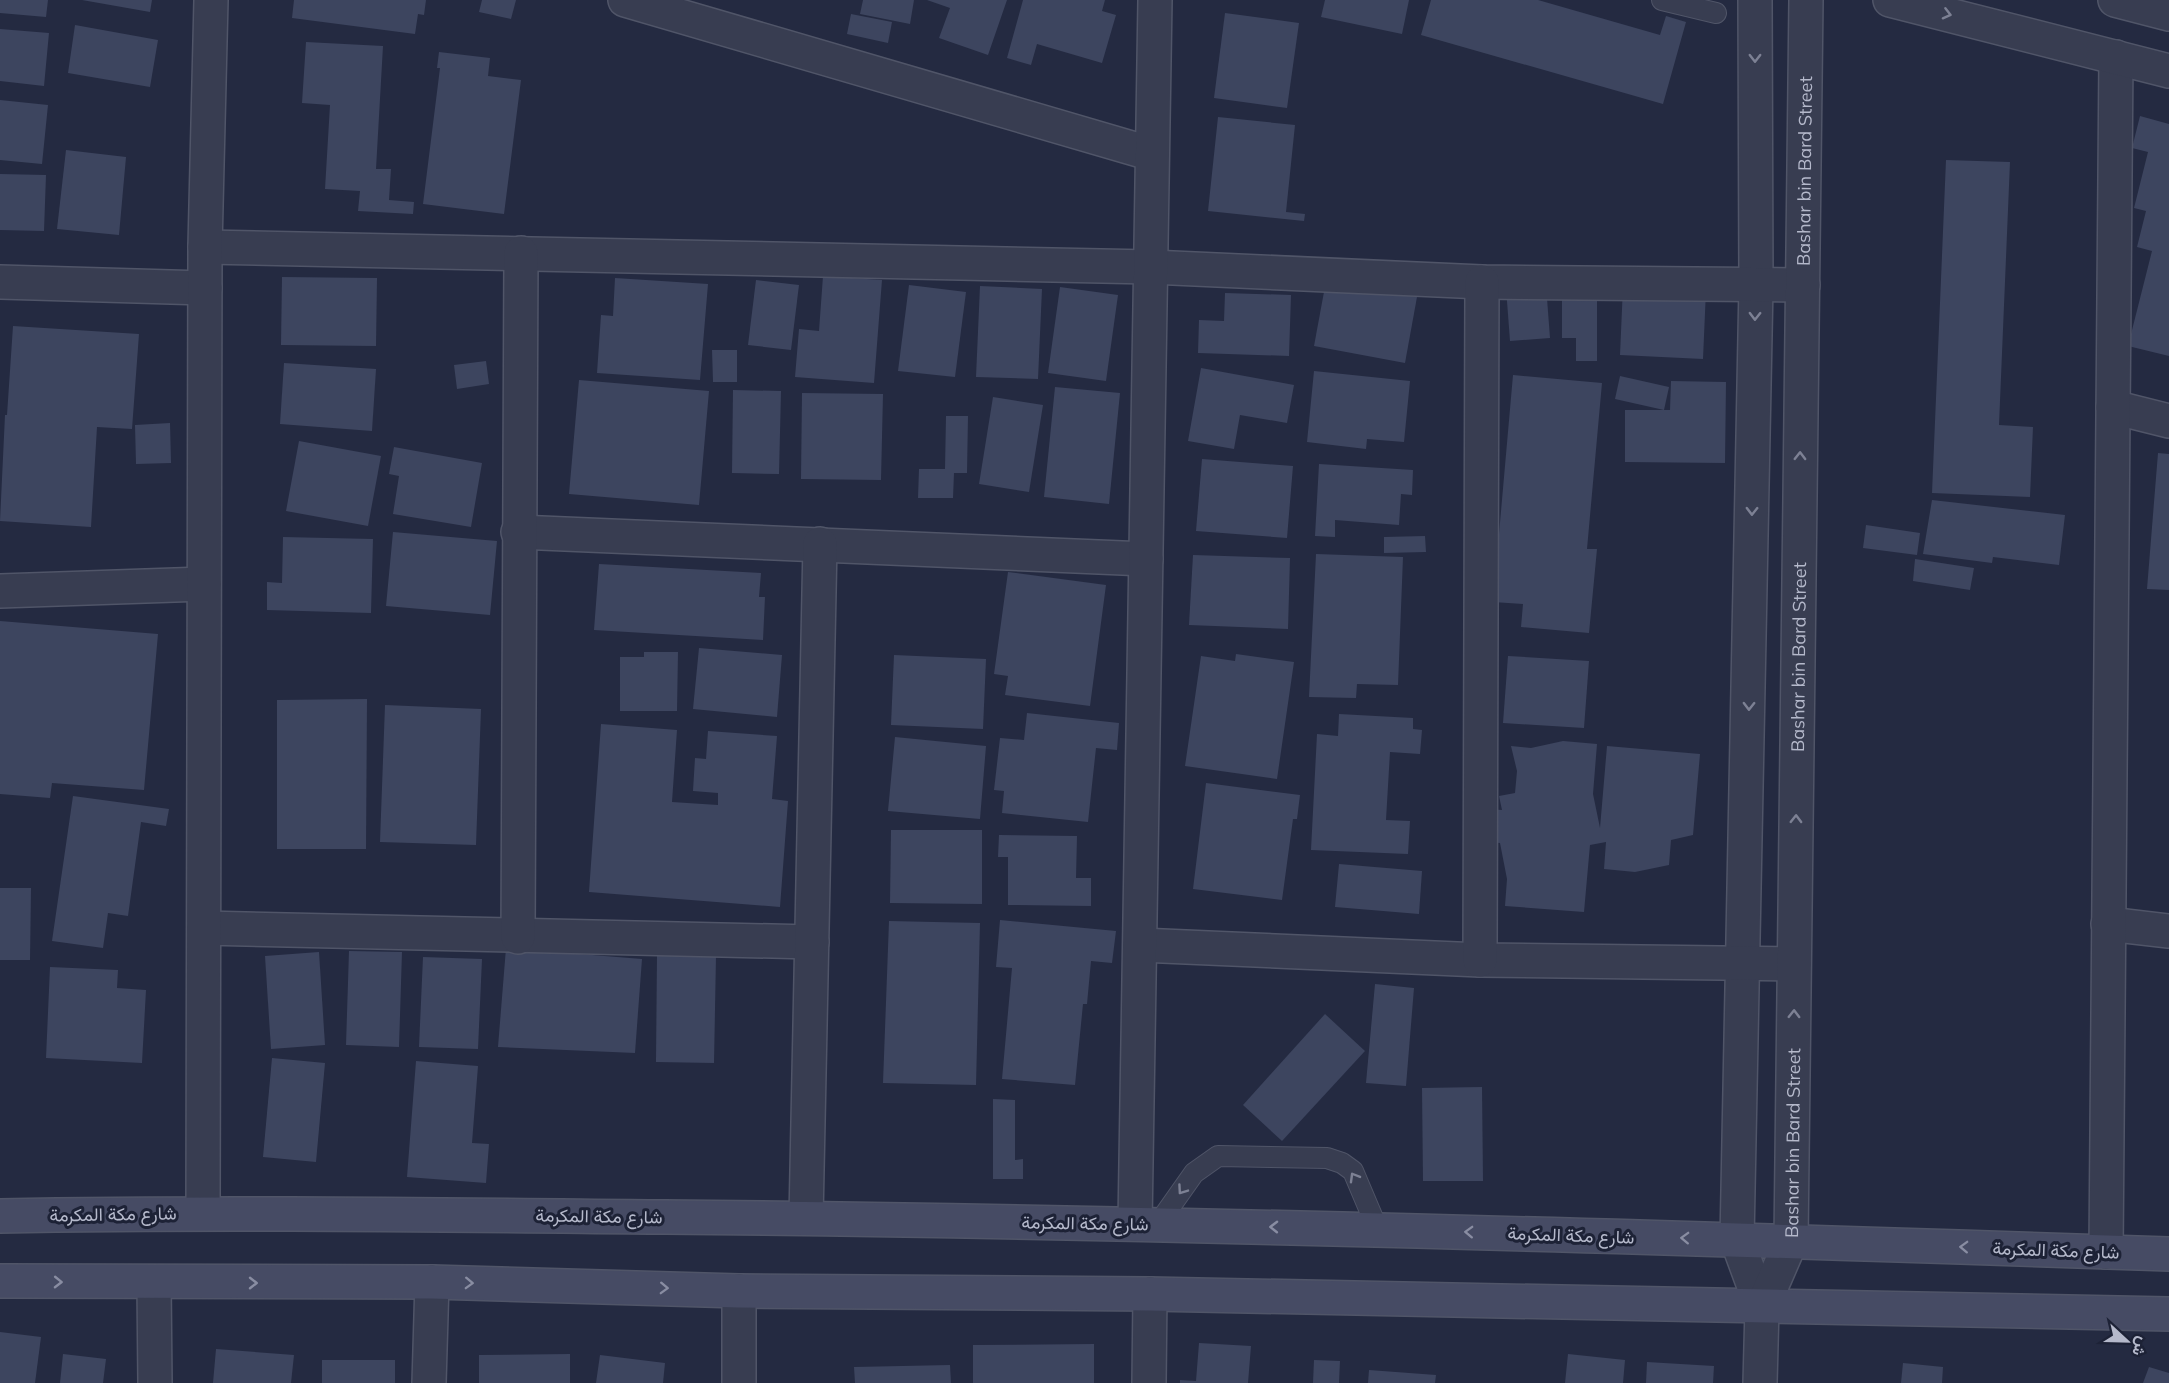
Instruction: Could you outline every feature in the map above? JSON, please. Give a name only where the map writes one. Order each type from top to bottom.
[{"type":"main road","name":"شارع مكة المكرمة","points":[[0,1216],[203,1213],[806,1218],[1378,1230],[2169,1254]]},
{"type":"main road","points":[[0,1281],[154,1283],[432,1281],[739,1291],[1150,1294],[1762,1308],[2169,1314]]},
{"type":"street","points":[[203,1213],[205,247],[211,0]]},
{"type":"street","points":[[625,0],[1152,154]]},
{"type":"street","points":[[1147,1224],[1140,945],[1155,0]]},
{"type":"street","name":"Bashar bin Bard Street","points":[[1755,0],[1756,285],[1737,1240],[1762,1308],[1760,1383]]},
{"type":"street","name":"Bashar bin Bard Street","points":[[1762,1308],[1791,1241],[1806,0]]},
{"type":"street","points":[[1890,0],[2169,71]]},
{"type":"street","points":[[2115,0],[2169,14]]},
{"type":"street","points":[[2106,1252],[2116,57]]},
{"type":"street","points":[[205,247],[1151,267],[1482,282],[1803,285]]},
{"type":"street","points":[[518,936],[521,253]]},
{"type":"street","points":[[0,282],[205,288]]},
{"type":"street","points":[[1480,960],[1482,282]]},
{"type":"street","points":[[2113,407],[2169,421]]},
{"type":"street","points":[[518,532],[1146,559]]},
{"type":"street","points":[[806,1218],[820,544]]},
{"type":"street","points":[[0,591],[204,584]]},
{"type":"street","points":[[2108,924],[2169,931]]},
{"type":"street","points":[[204,928],[812,942]]},
{"type":"street","points":[[1140,945],[1480,960],[1794,964]]},
{"type":"street","points":[[429,1383],[432,1281]]},
{"type":"street","points":[[154,1283],[155,1383]]},
{"type":"street","points":[[739,1291],[739,1383]]},
{"type":"street","points":[[1149,1383],[1150,1294]]},
{"type":"lane","points":[[1662,0],[1716,13]]},
{"type":"lane","points":[[1147,1224],[1194,1173],[1218,1156],[1327,1158],[1342,1163],[1353,1171],[1378,1230]]},
{"type":"building","points":[[0,0],[48,0],[46,17],[0,13]]},
{"type":"building","points":[[82,0],[152,0],[150,12]]},
{"type":"building","points":[[294,0],[426,0],[424,15],[418,14],[415,34],[292,18]]},
{"type":"building","points":[[482,0],[516,0],[511,19],[479,12]]},
{"type":"building","points":[[863,0],[914,0],[910,24],[860,14]]},
{"type":"building","points":[[927,0],[1007,0],[988,55],[939,38],[950,8]]},
{"type":"building","points":[[1023,0],[1105,0],[1102,11],[1116,15],[1102,63],[1037,44],[1031,65],[1007,58]]},
{"type":"building","points":[[1325,0],[1409,0],[1402,34],[1321,17]]},
{"type":"building","points":[[1431,0],[1538,0],[1660,35],[1666,16],[1686,22],[1663,104],[1421,35]]},
{"type":"building","points":[[1225,13],[1299,23],[1287,108],[1214,98]]},
{"type":"building","points":[[851,14],[892,22],[888,43],[847,34]]},
{"type":"building","points":[[75,25],[158,40],[150,87],[68,73]]},
{"type":"building","points":[[0,29],[49,33],[44,86],[0,81]]},
{"type":"building","points":[[306,42],[383,46],[376,169],[391,169],[389,200],[414,202],[413,214],[358,211],[360,191],[325,189],[330,105],[302,103]]},
{"type":"building","points":[[439,52],[490,58],[488,76],[521,80],[504,214],[423,204],[440,68],[437,68]]},
{"type":"building","points":[[0,100],[48,105],[42,164],[0,160]]},
{"type":"building","points":[[2140,116],[2169,124],[2169,356],[2128,346],[2152,251],[2137,247],[2146,211],[2134,208],[2148,152],[2132,148]]},
{"type":"building","points":[[1218,117],[1295,125],[1286,212],[1305,214],[1304,221],[1208,211]]},
{"type":"building","points":[[66,150],[126,157],[119,235],[57,229]]},
{"type":"building","points":[[1946,160],[2010,162],[1999,425],[2033,427],[2030,497],[1932,493]]},
{"type":"building","points":[[0,174],[46,175],[44,231],[0,230]]},
{"type":"building","points":[[823,276],[882,280],[874,383],[795,377],[799,329],[819,331]]},
{"type":"building","points":[[282,277],[377,278],[376,346],[281,345]]},
{"type":"building","points":[[615,278],[708,284],[700,380],[597,373],[601,315],[613,316]]},
{"type":"building","points":[[756,280],[799,285],[791,350],[748,345]]},
{"type":"building","points":[[1326,281],[1417,297],[1405,363],[1314,346]]},
{"type":"building","points":[[1597,283],[1597,361],[1576,361],[1576,338],[1562,338],[1562,284]]},
{"type":"building","points":[[909,285],[966,292],[955,377],[898,371]]},
{"type":"building","points":[[1546,285],[1550,338],[1510,341],[1506,288]]},
{"type":"building","points":[[980,286],[1042,289],[1038,379],[976,377]]},
{"type":"building","points":[[1623,286],[1706,290],[1703,359],[1620,355]]},
{"type":"building","points":[[1060,287],[1118,295],[1106,381],[1048,373]]},
{"type":"building","points":[[1225,293],[1291,295],[1289,356],[1198,353],[1199,320],[1224,321]]},
{"type":"building","points":[[13,326],[139,334],[132,429],[97,427],[91,527],[0,521],[5,415],[7,415]]},
{"type":"building","points":[[712,350],[737,350],[737,382],[713,382]]},
{"type":"building","points":[[486,361],[489,384],[457,389],[454,365]]},
{"type":"building","points":[[284,363],[376,369],[372,431],[280,424]]},
{"type":"building","points":[[1201,368],[1294,385],[1287,423],[1240,415],[1234,449],[1188,441]]},
{"type":"building","points":[[1314,371],[1410,381],[1404,442],[1367,439],[1366,449],[1307,442]]},
{"type":"building","points":[[1513,375],[1602,383],[1587,549],[1597,549],[1589,633],[1521,627],[1523,604],[1493,602]]},
{"type":"building","points":[[1620,376],[1669,387],[1664,410],[1615,399]]},
{"type":"building","points":[[579,380],[709,391],[699,505],[569,494]]},
{"type":"building","points":[[1671,381],[1726,382],[1725,463],[1625,462],[1625,410],[1670,410]]},
{"type":"building","points":[[1055,387],[1120,393],[1109,504],[1044,497]]},
{"type":"building","points":[[733,390],[781,391],[779,474],[732,473]]},
{"type":"building","points":[[802,393],[883,394],[881,480],[801,479]]},
{"type":"building","points":[[993,397],[1043,405],[1029,492],[979,484]]},
{"type":"building","points":[[946,416],[968,416],[967,473],[954,473],[953,498],[918,498],[919,469],[945,469]]},
{"type":"building","points":[[170,423],[171,463],[136,464],[135,425]]},
{"type":"building","points":[[299,441],[381,456],[368,526],[286,511]]},
{"type":"building","points":[[394,447],[482,463],[471,527],[393,514],[399,476],[389,474]]},
{"type":"building","points":[[2158,453],[2169,454],[2169,590],[2147,589]]},
{"type":"building","points":[[1202,459],[1293,466],[1287,538],[1196,531]]},
{"type":"building","points":[[1319,464],[1413,470],[1412,495],[1401,494],[1399,525],[1335,520],[1335,537],[1315,536]]},
{"type":"building","points":[[1932,500],[2065,515],[2059,565],[1993,557],[1992,563],[1923,554]]},
{"type":"building","points":[[1866,525],[1920,533],[1917,555],[1863,548]]},
{"type":"building","points":[[393,532],[497,541],[490,615],[386,606]]},
{"type":"building","points":[[1425,536],[1426,552],[1384,553],[1384,537]]},
{"type":"building","points":[[283,537],[373,539],[371,613],[267,610],[267,582],[282,583]]},
{"type":"building","points":[[1316,554],[1403,557],[1398,685],[1357,684],[1356,698],[1309,697]]},
{"type":"building","points":[[1193,555],[1290,558],[1288,629],[1189,625]]},
{"type":"building","points":[[1915,559],[1974,568],[1970,590],[1913,581]]},
{"type":"building","points":[[599,564],[761,573],[759,597],[765,597],[763,640],[594,630]]},
{"type":"building","points":[[1008,572],[1106,585],[1090,706],[1005,695],[1008,676],[994,674]]},
{"type":"building","points":[[0,621],[158,634],[144,790],[52,783],[50,798],[0,794]]},
{"type":"building","points":[[699,648],[782,655],[777,717],[693,709]]},
{"type":"building","points":[[644,652],[678,652],[677,711],[620,711],[620,657],[644,657]]},
{"type":"building","points":[[1236,654],[1294,662],[1277,779],[1185,766],[1201,656],[1235,661]]},
{"type":"building","points":[[894,655],[986,659],[983,729],[891,725]]},
{"type":"building","points":[[1508,656],[1589,661],[1584,728],[1503,723]]},
{"type":"building","points":[[367,699],[366,849],[277,849],[277,700]]},
{"type":"building","points":[[385,705],[481,709],[476,845],[380,842]]},
{"type":"building","points":[[1027,713],[1119,723],[1117,750],[1096,748],[1088,822],[1002,813],[1004,791],[994,790],[1000,738],[1024,740]]},
{"type":"building","points":[[1339,714],[1413,718],[1413,729],[1422,730],[1420,754],[1390,752],[1386,820],[1410,821],[1408,854],[1311,850],[1317,734],[1338,736]]},
{"type":"building","points":[[601,724],[677,730],[672,802],[718,805],[718,793],[693,791],[695,758],[706,759],[708,731],[777,736],[772,799],[788,801],[780,907],[589,892]]},
{"type":"building","points":[[895,737],[986,746],[980,819],[888,811]]},
{"type":"building","points":[[1563,741],[1597,744],[1593,794],[1600,828],[1607,746],[1700,754],[1693,835],[1671,840],[1669,865],[1635,872],[1604,869],[1606,842],[1590,845],[1584,912],[1505,906],[1507,879],[1500,843],[1486,842],[1489,809],[1502,810],[1499,796],[1515,793],[1517,771],[1511,746],[1531,748]]},
{"type":"building","points":[[1206,783],[1300,795],[1297,819],[1293,819],[1282,900],[1193,889]]},
{"type":"building","points":[[73,796],[169,809],[166,826],[141,822],[128,916],[108,913],[103,948],[52,941]]},
{"type":"building","points":[[891,830],[982,830],[982,904],[890,903]]},
{"type":"building","points":[[999,835],[1077,836],[1076,878],[1091,878],[1091,906],[1008,905],[1008,857],[998,857]]},
{"type":"building","points":[[1339,864],[1422,871],[1419,914],[1335,907]]},
{"type":"building","points":[[0,888],[31,888],[30,960],[0,960]]},
{"type":"building","points":[[1000,920],[1116,931],[1112,963],[1091,961],[1087,1004],[1083,1004],[1075,1085],[1002,1079],[1012,968],[996,967]]},
{"type":"building","points":[[889,921],[980,923],[976,1085],[883,1083]]},
{"type":"building","points":[[506,948],[642,959],[635,1053],[498,1047]]},
{"type":"building","points":[[349,951],[402,952],[399,1047],[346,1045]]},
{"type":"building","points":[[319,952],[325,1045],[271,1049],[265,956]]},
{"type":"building","points":[[657,955],[716,956],[714,1063],[656,1062]]},
{"type":"building","points":[[423,957],[482,959],[478,1049],[419,1047]]},
{"type":"building","points":[[50,967],[118,970],[117,988],[146,990],[142,1063],[46,1058]]},
{"type":"building","points":[[1375,984],[1414,988],[1406,1086],[1366,1083]]},
{"type":"building","points":[[1325,1014],[1365,1051],[1282,1141],[1243,1105]]},
{"type":"building","points":[[272,1058],[325,1063],[316,1162],[263,1157]]},
{"type":"building","points":[[416,1061],[478,1066],[472,1143],[489,1144],[486,1183],[407,1177]]},
{"type":"building","points":[[1482,1087],[1483,1181],[1423,1181],[1422,1088]]},
{"type":"building","points":[[993,1099],[1015,1100],[1015,1160],[1023,1159],[1023,1179],[993,1179]]},
{"type":"building","points":[[0,1332],[41,1337],[35,1383],[0,1383]]},
{"type":"building","points":[[1199,1343],[1251,1346],[1248,1383],[1180,1383],[1180,1380],[1196,1381]]},
{"type":"building","points":[[1094,1344],[1094,1383],[973,1383],[973,1345]]},
{"type":"building","points":[[216,1349],[294,1355],[291,1383],[213,1383]]},
{"type":"building","points":[[63,1354],[106,1359],[103,1383],[60,1383]]},
{"type":"building","points":[[570,1354],[570,1383],[479,1383],[479,1355]]},
{"type":"building","points":[[1568,1354],[1625,1360],[1623,1383],[1565,1383]]},
{"type":"building","points":[[600,1355],[665,1363],[663,1383],[596,1383]]},
{"type":"building","points":[[322,1360],[395,1360],[395,1383],[322,1383]]},
{"type":"building","points":[[1314,1360],[1340,1361],[1339,1383],[1313,1383]]},
{"type":"building","points":[[1647,1362],[1714,1366],[1713,1383],[1646,1383]]},
{"type":"building","points":[[1903,1363],[1943,1367],[1942,1383],[1901,1383]]},
{"type":"building","points":[[950,1365],[951,1383],[855,1383],[854,1367]]},
{"type":"building","points":[[2149,1367],[2169,1373],[2169,1383],[2143,1383]]},
{"type":"building","points":[[1369,1370],[1436,1375],[1435,1383],[1368,1383]]}]
